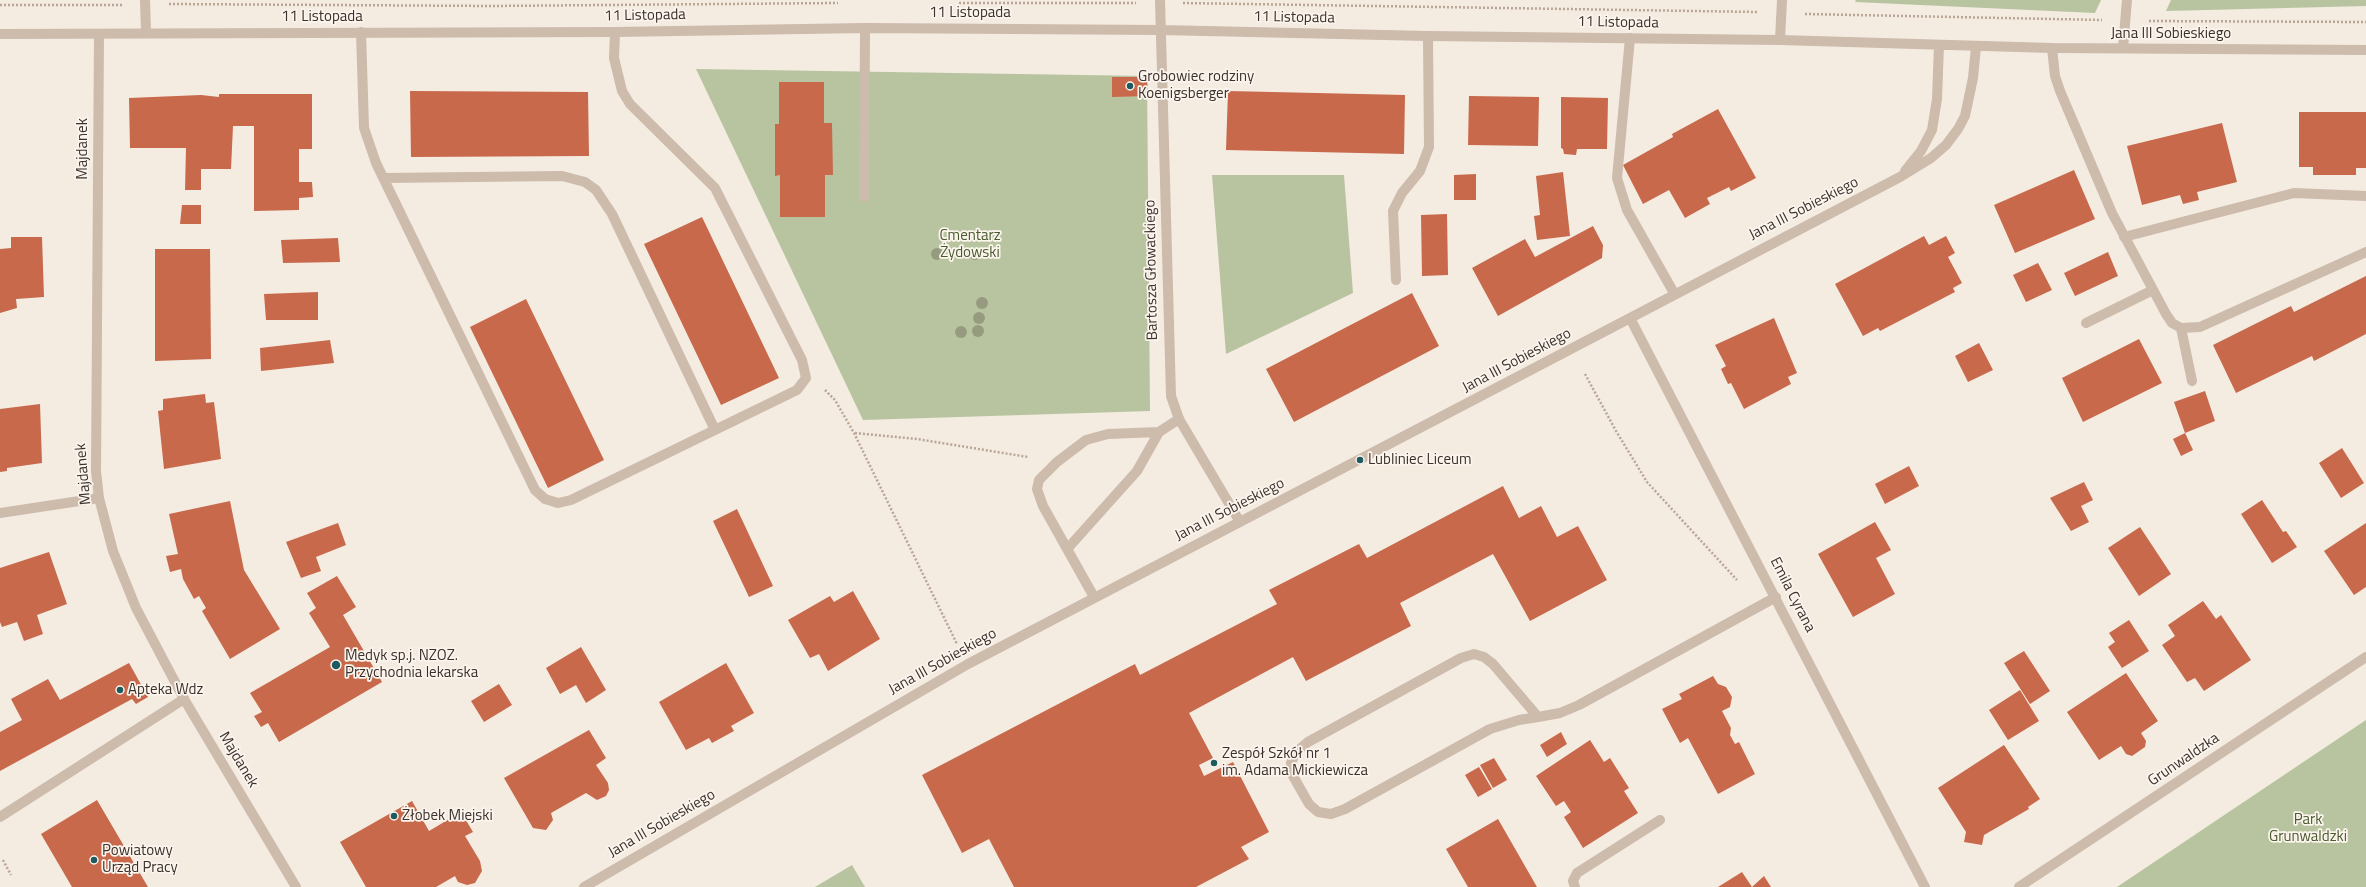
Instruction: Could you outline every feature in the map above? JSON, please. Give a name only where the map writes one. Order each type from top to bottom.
[{"type":"street","points":[[145,0],[146,32]]},
{"type":"street","name":"Bartosza Głowackiego","points":[[1160,0],[1169,380],[1172,402],[1178,420],[1240,522]]},
{"type":"street","points":[[1780,40],[1782,0]]},
{"type":"street","points":[[2123,48],[2127,0]]},
{"type":"street","points":[[864,197],[865,28]]},
{"type":"street","name":"11 Listopada","points":[[0,34],[99,34],[146,32],[615,32],[865,28],[1161,30],[1428,36],[1780,40],[1939,45]]},
{"type":"street","points":[[361,32],[364,128],[383,178],[535,490],[545,499],[558,503],[571,500],[797,390],[806,378],[802,360],[723,200],[702,174],[630,104],[622,91],[614,58],[615,32]]},
{"type":"street","name":"Majdanek","points":[[99,34],[96,471],[98,498],[124,581],[184,699],[296,887]]},
{"type":"street","points":[[1396,280],[1393,211],[1402,193],[1420,171],[1429,147],[1428,36]]},
{"type":"street","points":[[1630,38],[1617,178],[1628,210],[1674,293]]},
{"type":"street","name":"Jana III Sobieskiego","points":[[1900,177],[1921,151],[1932,130],[1937,99],[1939,45],[2052,48],[2366,50]]},
{"type":"street","name":"Jana III Sobieskiego","points":[[584,887],[968,664],[1630,318],[1674,293],[1900,177],[1931,158],[1946,145],[1958,129],[1965,116],[1972,84],[1976,47]]},
{"type":"street","points":[[2052,48],[2055,76],[2060,91],[2124,237],[2172,323],[2181,328],[2200,327],[2366,252]]},
{"type":"street","points":[[383,178],[562,176],[585,182],[596,190],[612,214],[715,430]]},
{"type":"street","points":[[2124,237],[2294,192],[2366,196]]},
{"type":"street","points":[[2086,323],[2153,290]]},
{"type":"street","name":"Emila Cyrana","points":[[1630,318],[1925,887]]},
{"type":"street","points":[[2181,328],[2192,381]]},
{"type":"street","points":[[1068,548],[1137,471],[1159,432],[1178,420]]},
{"type":"street","points":[[1094,597],[1068,548],[1042,506],[1037,489],[1039,480],[1057,462],[1086,440],[1108,434],[1159,432]]},
{"type":"street","points":[[0,513],[98,498]]},
{"type":"street","points":[[1538,717],[1493,664],[1484,656],[1474,654],[1461,658],[1308,742],[1296,752],[1291,763],[1293,776],[1309,804],[1318,812],[1331,814],[1345,809],[1490,729],[1505,724],[1560,713],[1579,705],[1776,598]]},
{"type":"street","name":"Grunwaldzka","points":[[2019,887],[2366,657]]},
{"type":"street","points":[[0,817],[184,699]]},
{"type":"street","points":[[1575,887],[1573,881],[1577,873],[1660,820]]},
{"type":"path","points":[[1585,374],[1616,432],[1647,482],[1761,605]]},
{"type":"path","points":[[806,378],[824,389],[835,400],[854,432],[968,664]]},
{"type":"path","points":[[854,432],[916,439],[1057,462]]},
{"type":"path","points":[[3,860],[12,875]]},
{"type":"green space","points":[[1856,0],[2101,0],[2095,13],[1855,2]]},
{"type":"green space","points":[[2171,0],[2366,0],[2366,6],[2166,11]]},
{"type":"green space","name":"Cmentarz Żydowski","points":[[696,69],[1147,76],[1150,411],[863,420]]},
{"type":"green space","points":[[1212,175],[1344,175],[1353,293],[1226,354]]},
{"type":"green space","name":"Park Grunwaldzki","points":[[2366,720],[2366,887],[2117,887]]},
{"type":"green space","points":[[852,865],[865,887],[815,887]]},
{"type":"building","name":"Grobowiec rodziny Koenigsberger","points":[[1112,77],[1147,77],[1148,96],[1112,97]]},
{"type":"building","points":[[779,82],[824,82],[824,123],[832,123],[833,175],[825,175],[825,217],[780,217],[780,175],[775,176],[775,124],[779,124]]},
{"type":"building","points":[[410,91],[588,92],[589,156],[411,157]]},
{"type":"building","points":[[1228,91],[1405,95],[1404,154],[1226,150]]},
{"type":"building","points":[[219,94],[312,94],[312,149],[299,149],[299,182],[312,182],[313,197],[299,198],[299,210],[254,211],[254,126],[233,126],[231,169],[201,169],[201,190],[185,190],[186,148],[130,148],[129,98],[201,95],[219,97]]},
{"type":"building","points":[[1469,96],[1539,97],[1538,146],[1468,145]]},
{"type":"building","points":[[1561,97],[1608,98],[1607,149],[1577,149],[1576,155],[1564,154],[1563,149],[1561,148]]},
{"type":"building","points":[[1718,109],[1756,178],[1731,191],[1729,187],[1707,198],[1710,204],[1685,218],[1669,190],[1643,204],[1623,165],[1673,137],[1672,134]]},
{"type":"building","points":[[2299,112],[2366,112],[2366,168],[2356,168],[2356,175],[2313,175],[2313,167],[2299,167]]},
{"type":"building","points":[[2222,123],[2237,182],[2197,192],[2199,200],[2183,204],[2180,195],[2142,205],[2127,146]]},
{"type":"building","points":[[2074,170],[2095,219],[2015,253],[1994,205]]},
{"type":"building","points":[[1563,172],[1570,236],[1537,240],[1534,216],[1540,215],[1536,176]]},
{"type":"building","points":[[1476,174],[1476,200],[1454,200],[1454,175]]},
{"type":"building","points":[[182,205],[201,205],[201,224],[180,224]]},
{"type":"building","points":[[1447,214],[1448,275],[1422,276],[1421,215]]},
{"type":"building","points":[[702,217],[779,378],[721,405],[644,244]]},
{"type":"building","points":[[1593,226],[1603,245],[1602,258],[1498,316],[1472,268],[1525,239],[1535,257]]},
{"type":"building","points":[[1924,236],[1929,245],[1946,236],[1955,253],[1948,257],[1962,283],[1953,288],[1955,292],[1880,331],[1878,328],[1863,336],[1835,284]]},
{"type":"building","points":[[11,237],[42,237],[44,297],[16,299],[17,308],[0,313],[0,249],[11,248]]},
{"type":"building","points":[[338,238],[340,262],[283,263],[281,240]]},
{"type":"building","points":[[155,249],[210,249],[211,359],[155,361]]},
{"type":"building","points":[[2108,252],[2118,276],[2075,296],[2064,273]]},
{"type":"building","points":[[2038,263],[2052,290],[2026,302],[2013,275]]},
{"type":"building","points":[[2366,276],[2366,334],[2314,361],[2312,356],[2236,393],[2213,345],[2291,306],[2294,312]]},
{"type":"building","points":[[318,292],[318,320],[266,320],[264,294]]},
{"type":"building","points":[[1412,293],[1439,346],[1294,422],[1266,369]]},
{"type":"building","points":[[526,299],[604,460],[548,488],[470,327]]},
{"type":"building","points":[[1774,318],[1797,373],[1788,377],[1791,384],[1744,409],[1731,383],[1728,384],[1721,369],[1726,366],[1715,345]]},
{"type":"building","points":[[2139,339],[2162,383],[2083,422],[2062,378]]},
{"type":"building","points":[[330,340],[334,363],[261,371],[260,348]]},
{"type":"building","points":[[1979,343],[1993,370],[1968,382],[1955,356]]},
{"type":"building","points":[[2205,391],[2215,421],[2185,433],[2174,402]]},
{"type":"building","points":[[205,394],[206,403],[214,402],[221,459],[164,469],[158,411],[163,410],[163,399]]},
{"type":"building","points":[[40,404],[42,463],[7,468],[7,471],[0,472],[0,409]]},
{"type":"building","points":[[2185,433],[2193,450],[2181,456],[2173,439]]},
{"type":"building","points":[[2342,448],[2364,483],[2341,498],[2319,463]]},
{"type":"building","points":[[1909,466],[1919,486],[1885,504],[1875,484]]},
{"type":"building","points":[[2084,482],[2093,500],[2081,506],[2089,522],[2071,531],[2050,498]]},
{"type":"building","points":[[1503,486],[1519,518],[1541,506],[1557,537],[1578,526],[1607,580],[1530,621],[1493,554],[1400,603],[1411,626],[1306,681],[1293,657],[1189,713],[1213,758],[1199,765],[1204,776],[1233,762],[1269,832],[1241,847],[1249,859],[1196,887],[1014,887],[989,839],[962,853],[922,775],[1135,664],[1140,675],[1277,604],[1269,590],[1359,544],[1367,558]]},
{"type":"building","points":[[2262,500],[2283,532],[2286,531],[2297,547],[2272,563],[2241,514]]},
{"type":"building","points":[[230,501],[244,570],[280,629],[230,659],[202,611],[206,608],[199,596],[194,599],[183,579],[181,569],[170,572],[166,556],[178,554],[169,514]]},
{"type":"building","points":[[737,509],[773,586],[749,597],[713,521]]},
{"type":"building","points":[[1875,522],[1891,550],[1876,558],[1895,594],[1853,617],[1818,554]]},
{"type":"building","points":[[338,523],[346,545],[316,557],[321,571],[301,578],[286,542]]},
{"type":"building","points":[[2366,523],[2366,587],[2354,595],[2324,551]]},
{"type":"building","points":[[2140,527],[2171,574],[2139,596],[2108,548]]},
{"type":"building","points":[[49,552],[67,604],[37,615],[43,634],[24,641],[17,622],[2,627],[0,622],[0,568]]},
{"type":"building","name":"Medyk sp.j. NZOZ. Przychodnia lekarska","points":[[337,576],[356,607],[343,615],[382,682],[279,742],[268,723],[261,727],[254,716],[262,712],[250,693],[330,647],[309,613],[316,608],[307,593]]},
{"type":"building","points":[[853,591],[880,639],[828,671],[819,654],[810,658],[788,620],[830,596],[834,602]]},
{"type":"building","points":[[2203,601],[2216,619],[2221,615],[2251,660],[2204,691],[2195,678],[2187,682],[2162,645],[2175,636],[2168,625]]},
{"type":"building","points":[[2129,620],[2149,651],[2122,668],[2108,647],[2115,642],[2109,633]]},
{"type":"building","points":[[581,647],[606,690],[586,703],[576,685],[560,694],[546,668]]},
{"type":"building","points":[[2024,651],[2050,691],[2030,704],[2004,663]]},
{"type":"building","points":[[129,663],[148,697],[136,704],[132,699],[0,771],[0,732],[22,720],[11,699],[48,679],[60,700]]},
{"type":"building","points":[[726,663],[754,713],[731,726],[734,731],[712,743],[709,738],[686,750],[659,702]]},
{"type":"building","points":[[2126,673],[2158,721],[2141,733],[2146,741],[2145,747],[2132,756],[2126,754],[2121,746],[2099,760],[2067,712]]},
{"type":"building","points":[[1713,676],[1718,684],[1726,687],[1732,697],[1730,707],[1722,711],[1731,728],[1730,735],[1735,744],[1739,742],[1755,774],[1718,794],[1688,738],[1680,743],[1662,709],[1682,699],[1679,694]]},
{"type":"building","points":[[499,684],[512,705],[484,722],[471,701]]},
{"type":"building","points":[[2020,690],[2039,721],[2008,740],[1989,710]]},
{"type":"building","points":[[589,730],[606,758],[596,765],[608,783],[609,790],[606,796],[597,800],[586,793],[551,813],[553,820],[546,830],[533,828],[504,778]]},
{"type":"building","points":[[1561,732],[1567,744],[1547,757],[1540,745]]},
{"type":"building","points":[[1590,740],[1604,762],[1610,758],[1629,788],[1624,791],[1638,813],[1583,848],[1564,817],[1571,812],[1564,801],[1556,806],[1536,776]]},
{"type":"building","points":[[2004,745],[2040,799],[2028,807],[2029,809],[1984,835],[1982,845],[1964,842],[1966,832],[1938,788]]},
{"type":"building","points":[[1494,758],[1507,780],[1493,788],[1480,765]]},
{"type":"building","points":[[1479,767],[1492,789],[1478,797],[1465,775]]},
{"type":"building","name":"Powiatowy Urząd Pracy","points":[[97,800],[148,887],[72,887],[41,834]]},
{"type":"building","points":[[412,801],[429,831],[461,812],[473,832],[465,836],[480,861],[482,871],[475,883],[467,885],[458,882],[455,876],[436,887],[366,887],[340,842]]},
{"type":"building","points":[[1498,819],[1537,887],[1468,887],[1446,849]]},
{"type":"building","points":[[1742,872],[1752,887],[1718,887]]},
{"type":"building","points":[[1764,876],[1771,887],[1752,887]]},
{"type":"place","name":"Grobowiec rodziny Koenigsberger","points":[[1130,86]]},
{"type":"place","name":"Lubliniec Liceum","points":[[1360,460]]},
{"type":"place","name":"Medyk sp.j. NZOZ. Przychodnia lekarska","points":[[336,665]]},
{"type":"place","name":"Apteka Wdz","points":[[120,690]]},
{"type":"place","name":"Zespół Szkół nr 1 im. Adama Mickiewicza","points":[[1214,763]]},
{"type":"place","name":"Żłobek Miejski","points":[[394,816]]},
{"type":"place","name":"Powiatowy Urząd Pracy","points":[[94,860]]}]
